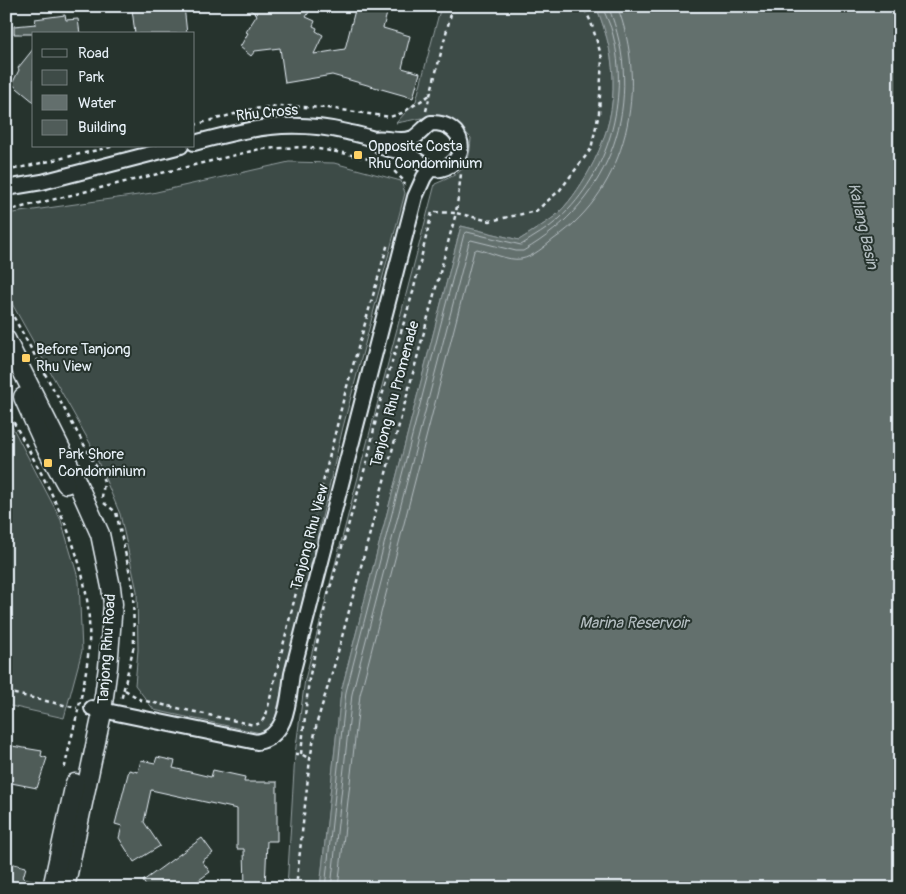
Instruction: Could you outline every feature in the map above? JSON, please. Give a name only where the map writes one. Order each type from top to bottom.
[{"type":"street","name":"Rhu Cross","points":[[195,143],[232,133],[295,124],[324,128],[373,139],[384,137],[400,141],[414,138],[431,123],[443,123],[453,128],[460,138],[461,150]]},
{"type":"street","name":"Rhu Cross","points":[[373,139],[381,146],[404,152],[431,168]]},
{"type":"street","points":[[6,188],[42,182],[174,148]]},
{"type":"street","points":[[431,168],[440,170],[454,163],[461,150]]},
{"type":"street","name":"Tanjong Rhu View","points":[[90,709],[257,742],[267,740],[276,734],[286,716],[292,674],[415,197],[424,177],[431,168]]},
{"type":"street","name":"Tanjong Rhu Road","points":[[6,339],[34,392],[100,534],[112,587],[113,604],[52,888]]},
{"type":"street","name":"Tanjong Rhu Road","points":[[6,364],[68,488],[93,547],[101,581],[102,632],[64,888]]},
{"type":"path","points":[[422,129],[453,6]]},
{"type":"path","points":[[301,754],[309,678],[327,598],[369,454],[378,409],[412,292],[432,212],[456,213],[490,221],[536,211],[560,190],[591,149],[598,113],[602,58],[591,22],[583,6]]},
{"type":"path","points":[[195,125],[253,109],[280,106],[328,108],[390,117],[402,113],[430,95]]},
{"type":"path","points":[[6,211],[260,149],[306,147],[373,160],[391,168],[405,182],[403,189]]},
{"type":"path","points":[[6,171],[106,148]]},
{"type":"path","name":"Tanjong Rhu Promenade","points":[[296,888],[310,759],[317,722],[340,644],[456,213],[462,175],[461,150]]},
{"type":"path","points":[[125,690],[141,700],[254,725],[261,723],[266,715],[344,397],[388,242]]},
{"type":"path","points":[[6,303],[69,418]]},
{"type":"path","points":[[6,408],[68,526],[84,577],[90,630],[87,664],[90,709]]},
{"type":"path","points":[[6,692],[90,709]]},
{"type":"path","points":[[74,720],[90,709]]},
{"type":"path","points":[[295,754],[301,754],[310,759]]},
{"type":"green space","points":[[441,6],[596,6],[604,28],[613,69],[611,110],[607,130],[589,171],[564,207],[554,217],[519,240],[461,226],[341,692],[320,888],[287,888],[295,754],[305,679],[435,184],[458,173],[463,168],[470,149],[471,138],[462,128],[445,118],[428,117],[396,123],[416,101]]},
{"type":"green space","points":[[289,162],[334,163],[401,181],[405,193],[343,427],[275,719],[265,734],[154,710],[135,685],[138,650],[137,591],[120,514],[90,443],[6,293],[6,214],[152,193]]},
{"type":"green space","points":[[6,415],[61,520],[79,581],[82,651],[64,718],[6,705]]},
{"type":"water","name":"Marina Reservoir","points":[[596,6],[900,6],[900,888],[320,888],[341,692],[461,226],[519,240],[554,217],[582,183],[607,130],[613,90],[613,69],[609,49]]},
{"type":"building","points":[[141,6],[184,6],[187,32],[135,32],[132,9]]},
{"type":"building","points":[[245,6],[306,6],[304,10],[309,12],[306,17],[315,21],[313,26],[317,28],[316,31],[323,35],[314,54],[345,49],[356,6],[389,6],[383,28],[410,36],[402,68],[420,73],[413,98],[332,75],[285,83],[280,48],[255,51],[251,56],[240,47],[248,33],[246,32],[257,15]]},
{"type":"building","points":[[65,15],[66,20],[78,19],[80,32],[14,34],[14,26],[36,24],[35,19]]},
{"type":"building","points":[[32,50],[32,100],[12,84],[19,70],[18,68]]},
{"type":"building","points":[[6,745],[42,751],[41,756],[47,758],[37,788],[6,782]]},
{"type":"building","points":[[157,757],[175,761],[173,768],[211,777],[213,770],[245,777],[244,782],[277,782],[277,841],[267,841],[265,888],[245,888],[244,849],[237,849],[237,809],[151,790],[144,822],[160,846],[134,862],[119,838],[122,826],[115,824],[129,770],[138,772],[141,760],[155,763]]},
{"type":"building","points":[[202,838],[213,853],[202,861],[210,872],[188,888],[183,888],[178,881],[169,888],[147,888],[143,881]]},
{"type":"building","points":[[6,862],[26,867],[23,878],[42,882],[42,888],[6,888]]},
{"type":"place","name":"Opposite Costa Rhu Condominium","points":[[358,155]]},
{"type":"place","name":"Before Tanjong Rhu View","points":[[26,358]]},
{"type":"place","name":"Park Shore Condominium","points":[[48,463]]},
{"type":"water label","name":"Kallang Basin","points":[[863,226]]}]
